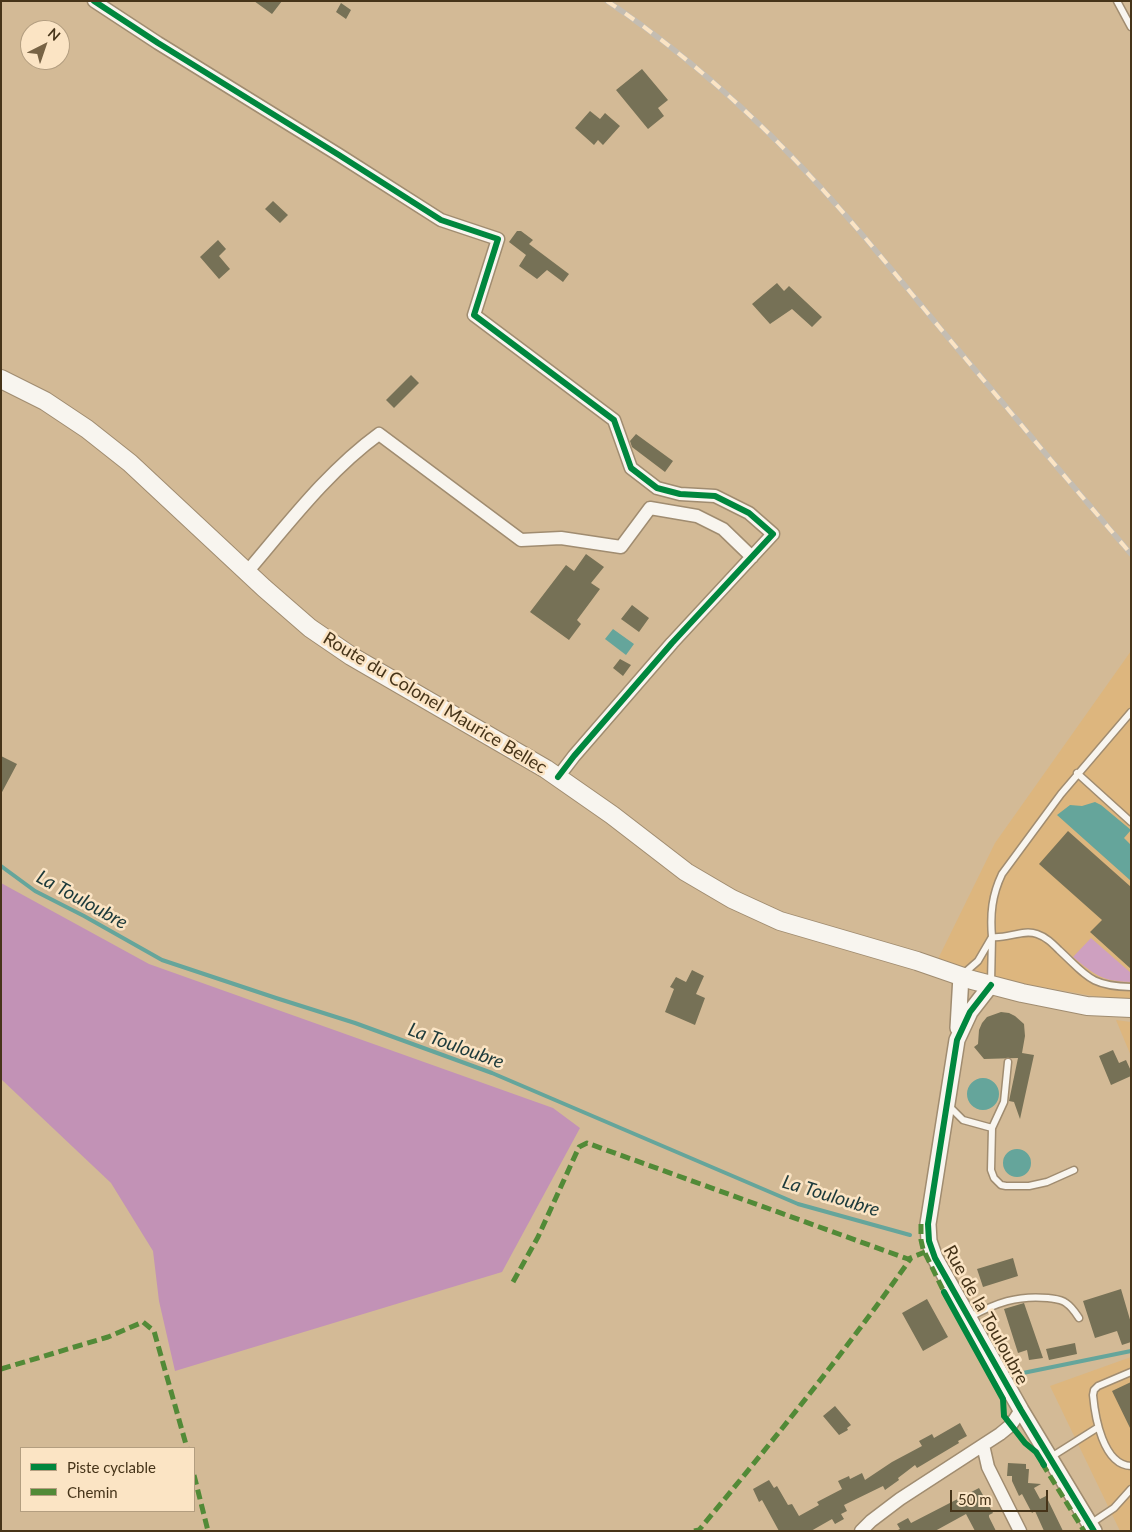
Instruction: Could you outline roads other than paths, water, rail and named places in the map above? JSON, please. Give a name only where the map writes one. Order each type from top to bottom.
[{"type":"main road","name":"Route du Colonel Maurice Bellec","points":[[1,379],[45,401],[87,429],[130,463],[310,628],[351,656],[433,702],[558,777],[612,815],[686,872],[732,899],[780,921],[1022,993],[1087,1006],[1131,1008]]},
{"type":"street","points":[[94,1],[158,44],[339,154],[441,220],[498,239],[474,315],[614,420],[631,468],[657,488],[680,494],[715,496],[749,513],[773,534],[672,644],[574,756],[558,777]]},
{"type":"street","points":[[247,572],[304,506],[357,450],[379,434],[521,540],[561,538],[621,547],[650,508],[697,516],[722,529],[752,557]]},
{"type":"street","points":[[957,1040],[964,977]]},
{"type":"street","name":"Rue de la Touloubre","points":[[991,984],[970,1012],[957,1040],[947,1104],[953,1123],[928,1224],[929,1241],[934,1258],[968,1318],[1092,1527]]},
{"type":"street","points":[[861,1531],[873,1526],[900,1499],[1000,1434],[1011,1425],[1021,1410]]},
{"type":"street","points":[[1000,1434],[1019,1428],[1031,1427]]},
{"type":"street","points":[[983,1445],[988,1467],[1020,1531]]},
{"type":"street","points":[[968,1455],[988,1467]]},
{"type":"lane","points":[[1117,1],[1131,27]]},
{"type":"lane","points":[[991,984],[991,904],[995,887],[1002,874],[1077,773],[1131,712]]},
{"type":"lane","points":[[1077,773],[1131,822]]},
{"type":"lane","points":[[992,937],[1001,938],[1024,933],[1035,933],[1046,938],[1089,978],[1100,984],[1131,987]]},
{"type":"lane","points":[[964,977],[978,961],[992,937]]},
{"type":"lane","points":[[1008,1062],[1004,1102],[992,1128],[991,1170],[994,1178],[1006,1186],[1029,1186],[1047,1182],[1074,1170]]},
{"type":"lane","points":[[953,1123],[992,1128]]},
{"type":"lane","points":[[968,1318],[991,1306],[1018,1297],[1056,1299],[1066,1302],[1079,1318]]},
{"type":"lane","points":[[1131,1372],[1098,1386],[1094,1390],[1094,1415],[1097,1428],[1109,1451],[1119,1463],[1131,1466]]},
{"type":"lane","points":[[1050,1458],[1097,1428]]},
{"type":"lane","points":[[1092,1527],[1114,1508],[1131,1489]]},
{"type":"water","points":[[613,629],[634,644],[626,655],[605,639]]},
{"type":"water","points":[[1095,802],[1131,830],[1124,838],[1131,845],[1131,881],[1057,815],[1070,805],[1082,806]]},
{"type":"water","points":[[983,1078],[995,1082],[999,1094],[995,1106],[983,1110],[971,1106],[967,1094],[971,1082]]},
{"type":"water","points":[[1017,1149],[1027,1153],[1031,1163],[1027,1173],[1017,1177],[1007,1173],[1003,1163],[1007,1153]]},
{"type":"waterway","name":"La Touloubre","points":[[1,866],[35,891],[162,960],[355,1023],[492,1073],[798,1204],[910,1235]]},
{"type":"waterway","name":"La Touloubre","points":[[1018,1374],[1131,1351]]},
{"type":"railway","points":[[607,1],[647,29],[723,91],[806,171],[872,246],[1131,554]]}]
